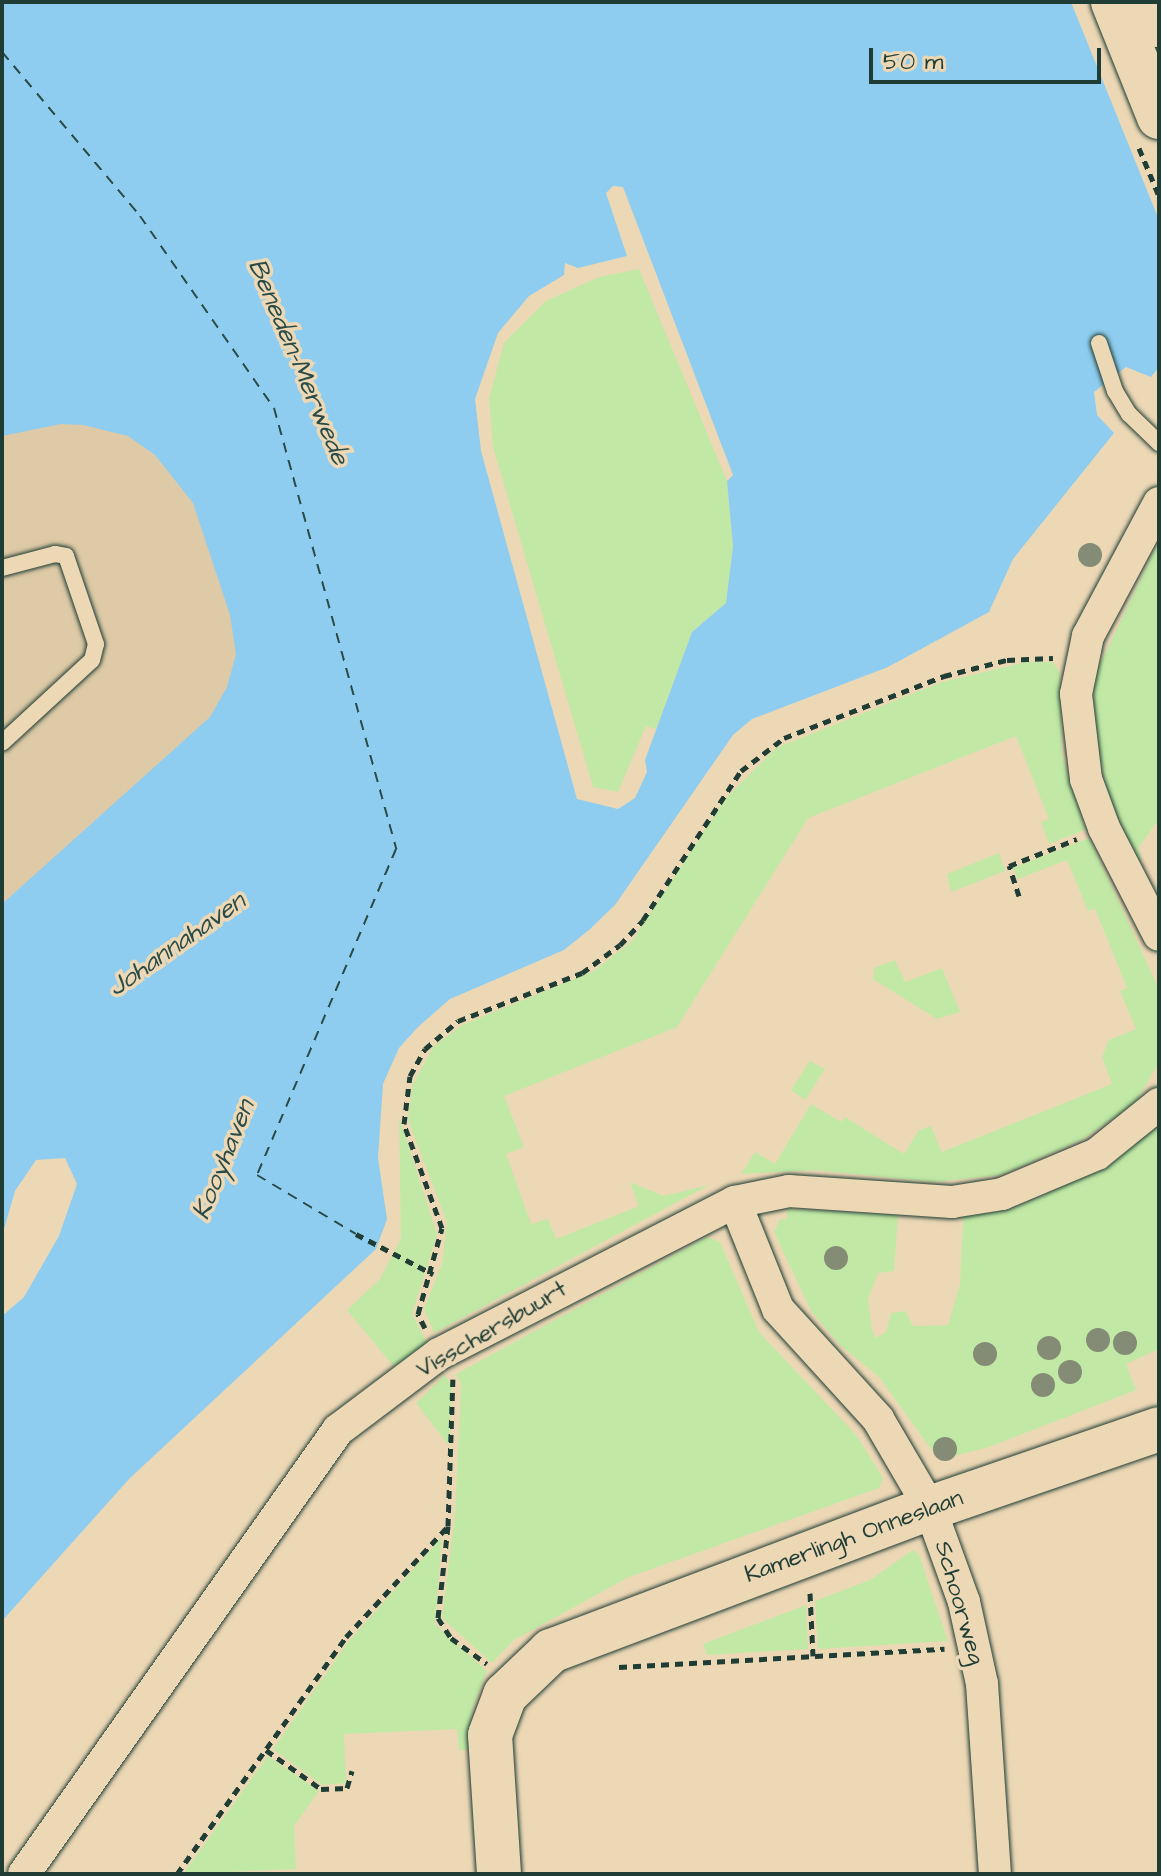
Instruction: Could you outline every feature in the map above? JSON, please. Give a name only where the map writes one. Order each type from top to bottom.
[{"type":"street","points":[[1113,2],[1159,117]]},
{"type":"street","points":[[1150,2],[1159,25]]},
{"type":"street","points":[[1159,503],[1098,613],[1080,667],[1076,694],[1080,753],[1104,828],[1159,935]]},
{"type":"street","name":"Visschersbuurt","points":[[24,1874],[338,1430],[439,1354],[735,1202],[789,1191],[952,1202],[1002,1194],[1097,1154],[1159,1104]]},
{"type":"street","name":"Schoorweg","points":[[735,1202],[778,1309],[878,1419],[930,1508],[974,1647],[982,1684],[995,1874]]},
{"type":"street","name":"Kamerlingh Onneslaan","points":[[499,1874],[490,1735],[505,1695],[551,1651],[930,1508],[1159,1429]]},
{"type":"lane","points":[[1099,343],[1115,391],[1129,414],[1159,443]]},
{"type":"lane","points":[[2,568],[55,554],[66,556],[96,644],[92,660],[2,743]]},
{"type":"path","points":[[494,1670],[451,1638],[438,1618],[448,1526],[456,1385],[418,1314],[433,1274],[442,1228],[410,1146],[404,1100],[417,1062],[435,1039],[458,1021],[603,960],[643,920],[741,771],[784,738],[875,700],[980,667],[1033,657],[1080,667]]},
{"type":"path","points":[[1019,896],[1009,866],[1104,828]]},
{"type":"path","points":[[359,1235],[433,1274]]},
{"type":"path","points":[[177,1874],[346,1637],[448,1526]]},
{"type":"path","points":[[810,1587],[813,1656]]},
{"type":"path","points":[[602,1668],[974,1647]]},
{"type":"path","points":[[266,1750],[321,1789],[347,1788],[352,1771]]},
{"type":"shaded area","points":[[56,408],[194,458],[266,624],[2,1133],[2,422]]},
{"type":"green space","points":[[639,269],[727,481],[733,546],[726,603],[692,632],[656,729],[646,726],[618,792],[593,787],[493,447],[489,398],[504,343],[546,301],[599,277]]},
{"type":"green space","points":[[1159,541],[1159,819],[1138,848],[1142,859],[1137,862],[1108,795],[1091,719],[1094,677]]},
{"type":"green space","points":[[1027,662],[1053,662],[1060,673],[1062,755],[1085,830],[1049,844],[1041,822],[1049,819],[1016,736],[808,818],[677,1027],[504,1096],[524,1147],[506,1154],[531,1224],[548,1219],[556,1239],[639,1206],[630,1182],[664,1196],[709,1185],[434,1333],[424,1309],[442,1264],[447,1222],[408,1120],[412,1086],[433,1047],[462,1025],[594,971],[632,941],[726,798],[776,748],[942,682]]},
{"type":"green space","points":[[1089,838],[1159,989],[1159,1062],[1135,1104],[1081,1140],[1001,1175],[933,1182],[815,1170],[741,1174],[755,1152],[775,1164],[811,1104],[841,1122],[845,1117],[904,1154],[919,1130],[931,1126],[942,1152],[1112,1084],[1102,1057],[1109,1040],[1136,1029],[1120,991],[1127,988],[1095,909],[1088,911],[1067,860],[1018,879],[1013,868]]},
{"type":"green space","points":[[999,853],[1005,871],[951,892],[947,874]]},
{"type":"green space","points":[[895,960],[905,982],[942,968],[960,1012],[937,1019],[873,979],[874,968]]},
{"type":"green space","points":[[810,1061],[825,1069],[805,1100],[791,1090]]},
{"type":"green space","points":[[399,1117],[437,1234],[412,1314],[428,1345],[395,1368],[347,1310],[380,1279],[401,1239]]},
{"type":"green space","points":[[1159,1124],[1159,1349],[1126,1364],[1136,1390],[989,1447],[939,1460],[879,1377],[840,1345],[811,1311],[774,1232],[780,1219],[787,1219],[787,1209],[898,1215],[894,1271],[878,1273],[868,1299],[872,1330],[876,1338],[886,1332],[891,1313],[905,1311],[913,1326],[948,1325],[960,1284],[963,1216],[1011,1209],[1100,1170]]},
{"type":"green space","points":[[707,1237],[720,1242],[759,1332],[857,1436],[883,1478],[879,1488],[629,1577],[514,1640],[492,1663],[442,1618],[455,1514],[461,1384],[456,1374]]},
{"type":"green space","points":[[445,1375],[452,1386],[449,1446],[416,1403]]},
{"type":"green space","points":[[442,1537],[435,1624],[487,1671],[472,1710],[468,1750],[459,1750],[457,1729],[344,1734],[346,1783],[322,1785],[273,1749],[349,1641]]},
{"type":"green space","points":[[913,1550],[919,1555],[948,1641],[818,1649],[815,1601],[870,1580]]},
{"type":"green space","points":[[806,1605],[808,1649],[707,1655],[703,1644]]},
{"type":"green space","points":[[268,1756],[319,1791],[294,1826],[296,1869],[183,1874]]},
{"type":"water","points":[[2,2],[1086,2],[1102,43],[1159,28],[1159,367],[1151,377],[1126,367],[1094,392],[1097,415],[1114,433],[1013,559],[989,612],[888,667],[752,719],[733,735],[615,905],[589,930],[564,950],[450,999],[418,1027],[399,1048],[383,1084],[378,1158],[387,1219],[376,1249],[130,1478],[2,1621],[2,1316],[24,1297],[59,1236],[77,1184],[65,1158],[36,1160],[15,1191],[2,1236],[2,904],[210,717],[227,687],[236,654],[230,615],[193,503],[155,455],[128,436],[83,425],[61,424],[2,436]],"holes":[[[613,186],[623,187],[733,475],[727,481],[733,546],[726,603],[692,632],[645,760],[647,772],[635,798],[618,809],[577,799],[481,451],[475,399],[498,333],[529,296],[564,275],[565,263],[578,268],[627,256],[606,193]]]},
{"type":"pier","points":[[1071,2],[1090,2],[1106,41],[1159,24],[1159,220]]},
{"type":"ferry route","points":[[2,52],[140,216],[274,408],[396,849],[257,1175],[356,1234]]},
{"type":"water label","name":"Beneden-Merwede","points":[[298,362]]},
{"type":"water label","name":"Johannahaven","points":[[177,945]]},
{"type":"water label","name":"Kooyhaven","points":[[224,1160]]}]
